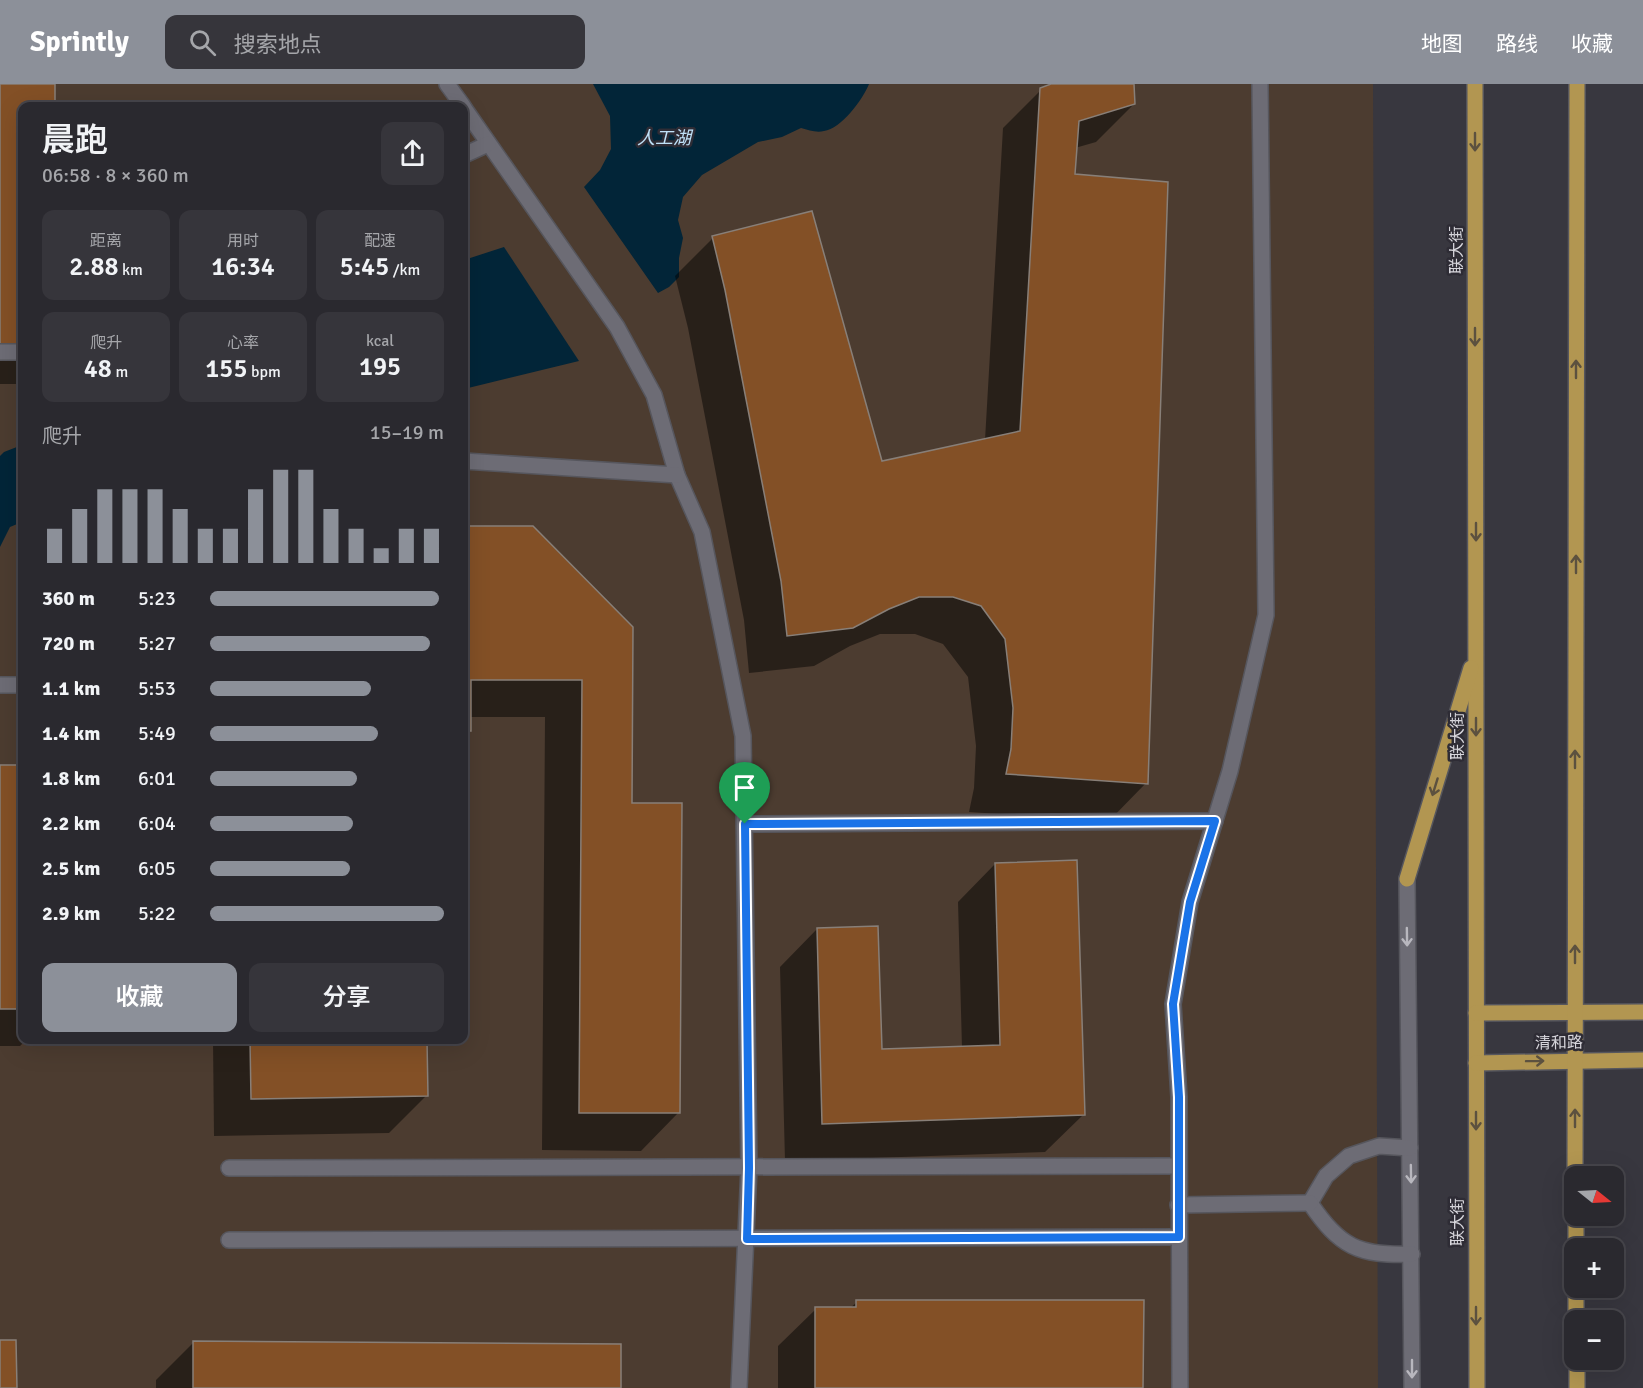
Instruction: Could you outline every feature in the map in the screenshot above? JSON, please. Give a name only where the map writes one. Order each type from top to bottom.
[{"type":"main road","name":"联大街","points":[[1475,84],[1477,1388]]},
{"type":"main road","points":[[1575,1166],[1577,84]]},
{"type":"main road","points":[[1407,879],[1476,651]]},
{"type":"main road","name":"清和路","points":[[1476,1013],[1643,1012]]},
{"type":"main road","name":"清和路","points":[[1476,1063],[1643,1060]]},
{"type":"main road","points":[[1577,1370],[1577,1388]]},
{"type":"street","points":[[447,84],[460,102]]},
{"type":"street","points":[[1180,1388],[1179,1097],[1173,1004],[1190,902],[1230,771],[1266,615],[1260,84]]},
{"type":"street","points":[[468,114],[617,327],[654,395],[677,475],[702,532],[743,736],[749,1168],[739,1388]]},
{"type":"street","points":[[468,154],[489,144]]},
{"type":"street","points":[[0,352],[18,352]]},
{"type":"street","points":[[468,461],[677,475]]},
{"type":"street","points":[[0,685],[18,685]]},
{"type":"street","points":[[745,824],[1215,821]]},
{"type":"street","points":[[1407,879],[1412,1388]]},
{"type":"street","points":[[1310,1203],[1326,1176],[1349,1156],[1379,1146],[1410,1148]]},
{"type":"street","points":[[230,1168],[1178,1166]]},
{"type":"street","points":[[1178,1205],[1310,1203]]},
{"type":"street","points":[[1310,1203],[1327,1228],[1352,1246],[1381,1255],[1412,1254]]},
{"type":"street","points":[[229,1240],[1179,1237]]},
{"type":"shaded area","points":[[0,84],[1373,84],[1378,1388],[0,1388]]},
{"type":"water","name":"人工湖","points":[[593,84],[869,84],[851,112],[831,129],[818,132],[801,128],[782,137],[758,142],[702,175],[683,197],[678,220],[683,238],[679,258],[679,277],[669,287],[658,293],[584,187],[600,170],[611,149],[610,116]]},
{"type":"water","points":[[504,247],[579,361],[468,388],[468,259]]},
{"type":"water","points":[[18,447],[18,524],[10,527],[0,547],[0,456]]},
{"type":"building","points":[[0,84],[55,84],[55,102],[18,102],[18,347],[0,347]]},
{"type":"building","points":[[1051,84],[1134,84],[1135,104],[1079,121],[1075,174],[1168,182],[1148,784],[1006,774],[1011,749],[1013,708],[1005,639],[981,606],[953,597],[919,597],[889,609],[853,628],[787,636],[781,581],[725,290],[712,236],[812,211],[882,461],[1020,431],[1040,88]]},
{"type":"building","points":[[468,526],[533,526],[633,627],[632,803],[682,803],[680,1113],[579,1113],[582,680],[471,680],[471,731],[468,731]]},
{"type":"building","points":[[0,765],[18,765],[18,1009],[0,1009]]},
{"type":"building","points":[[1077,860],[1085,1115],[822,1124],[817,928],[878,926],[882,1049],[1000,1045],[995,863]]},
{"type":"building","points":[[250,1044],[427,1044],[428,1096],[251,1099]]},
{"type":"building","points":[[856,1300],[1144,1300],[1143,1388],[815,1388],[815,1307],[856,1307]]},
{"type":"building","points":[[0,1340],[16,1340],[17,1388],[0,1388]]},
{"type":"building","points":[[193,1341],[621,1344],[621,1388],[193,1388]]},
{"type":"route","points":[[1215,821],[1190,902],[1173,1004],[1179,1097],[1179,1237],[747,1239],[749,1168],[745,824],[1215,821]]}]
